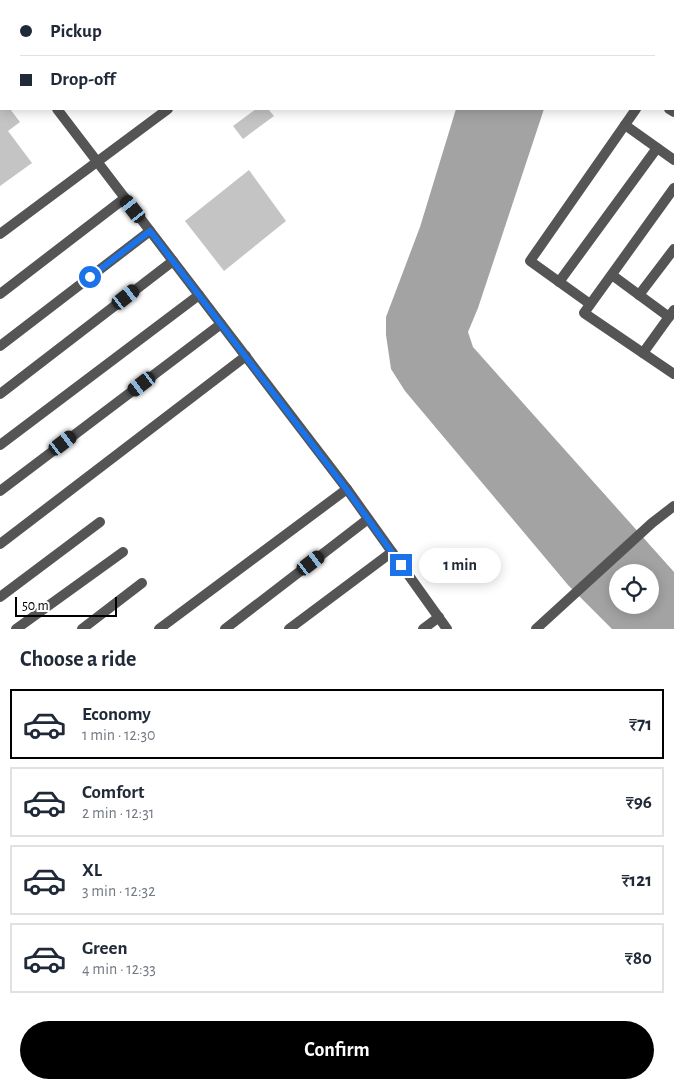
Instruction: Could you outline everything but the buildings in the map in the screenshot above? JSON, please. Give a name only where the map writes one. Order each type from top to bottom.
[{"type":"street","points":[[57,110],[347,490],[447,629]]},
{"type":"street","points":[[590,304],[530,260],[635,110]]},
{"type":"street","points":[[0,234],[162,111]]},
{"type":"street","points":[[625,125],[674,160]]},
{"type":"street","points":[[559,282],[657,148]]},
{"type":"street","points":[[674,188],[584,313],[674,374]]},
{"type":"street","points":[[0,294],[125,198]]},
{"type":"street","points":[[0,346],[150,231]]},
{"type":"street","points":[[639,295],[674,249]]},
{"type":"street","points":[[0,394],[173,261]]},
{"type":"street","points":[[612,275],[639,295],[672,314],[643,353]]},
{"type":"street","points":[[0,445],[199,295]]},
{"type":"street","points":[[0,491],[221,324]]},
{"type":"street","points":[[0,544],[246,356]]},
{"type":"street","points":[[158,629],[347,490]]},
{"type":"street","points":[[536,629],[674,506]]},
{"type":"street","points":[[225,629],[368,519]]},
{"type":"street","points":[[0,597],[100,522]]},
{"type":"street","points":[[16,629],[124,552]]},
{"type":"street","points":[[289,629],[392,552]]},
{"type":"street","points":[[82,629],[142,583]]},
{"type":"street","points":[[423,629],[439,617]]},
{"type":"shaded area","points":[[456,110],[544,110],[478,308],[468,332],[473,347],[674,572],[674,629],[612,629],[568,585],[405,391],[391,369],[386,335],[386,317],[420,227]]},
{"type":"route","points":[[90,277],[150,231],[347,490],[401,565]]}]
